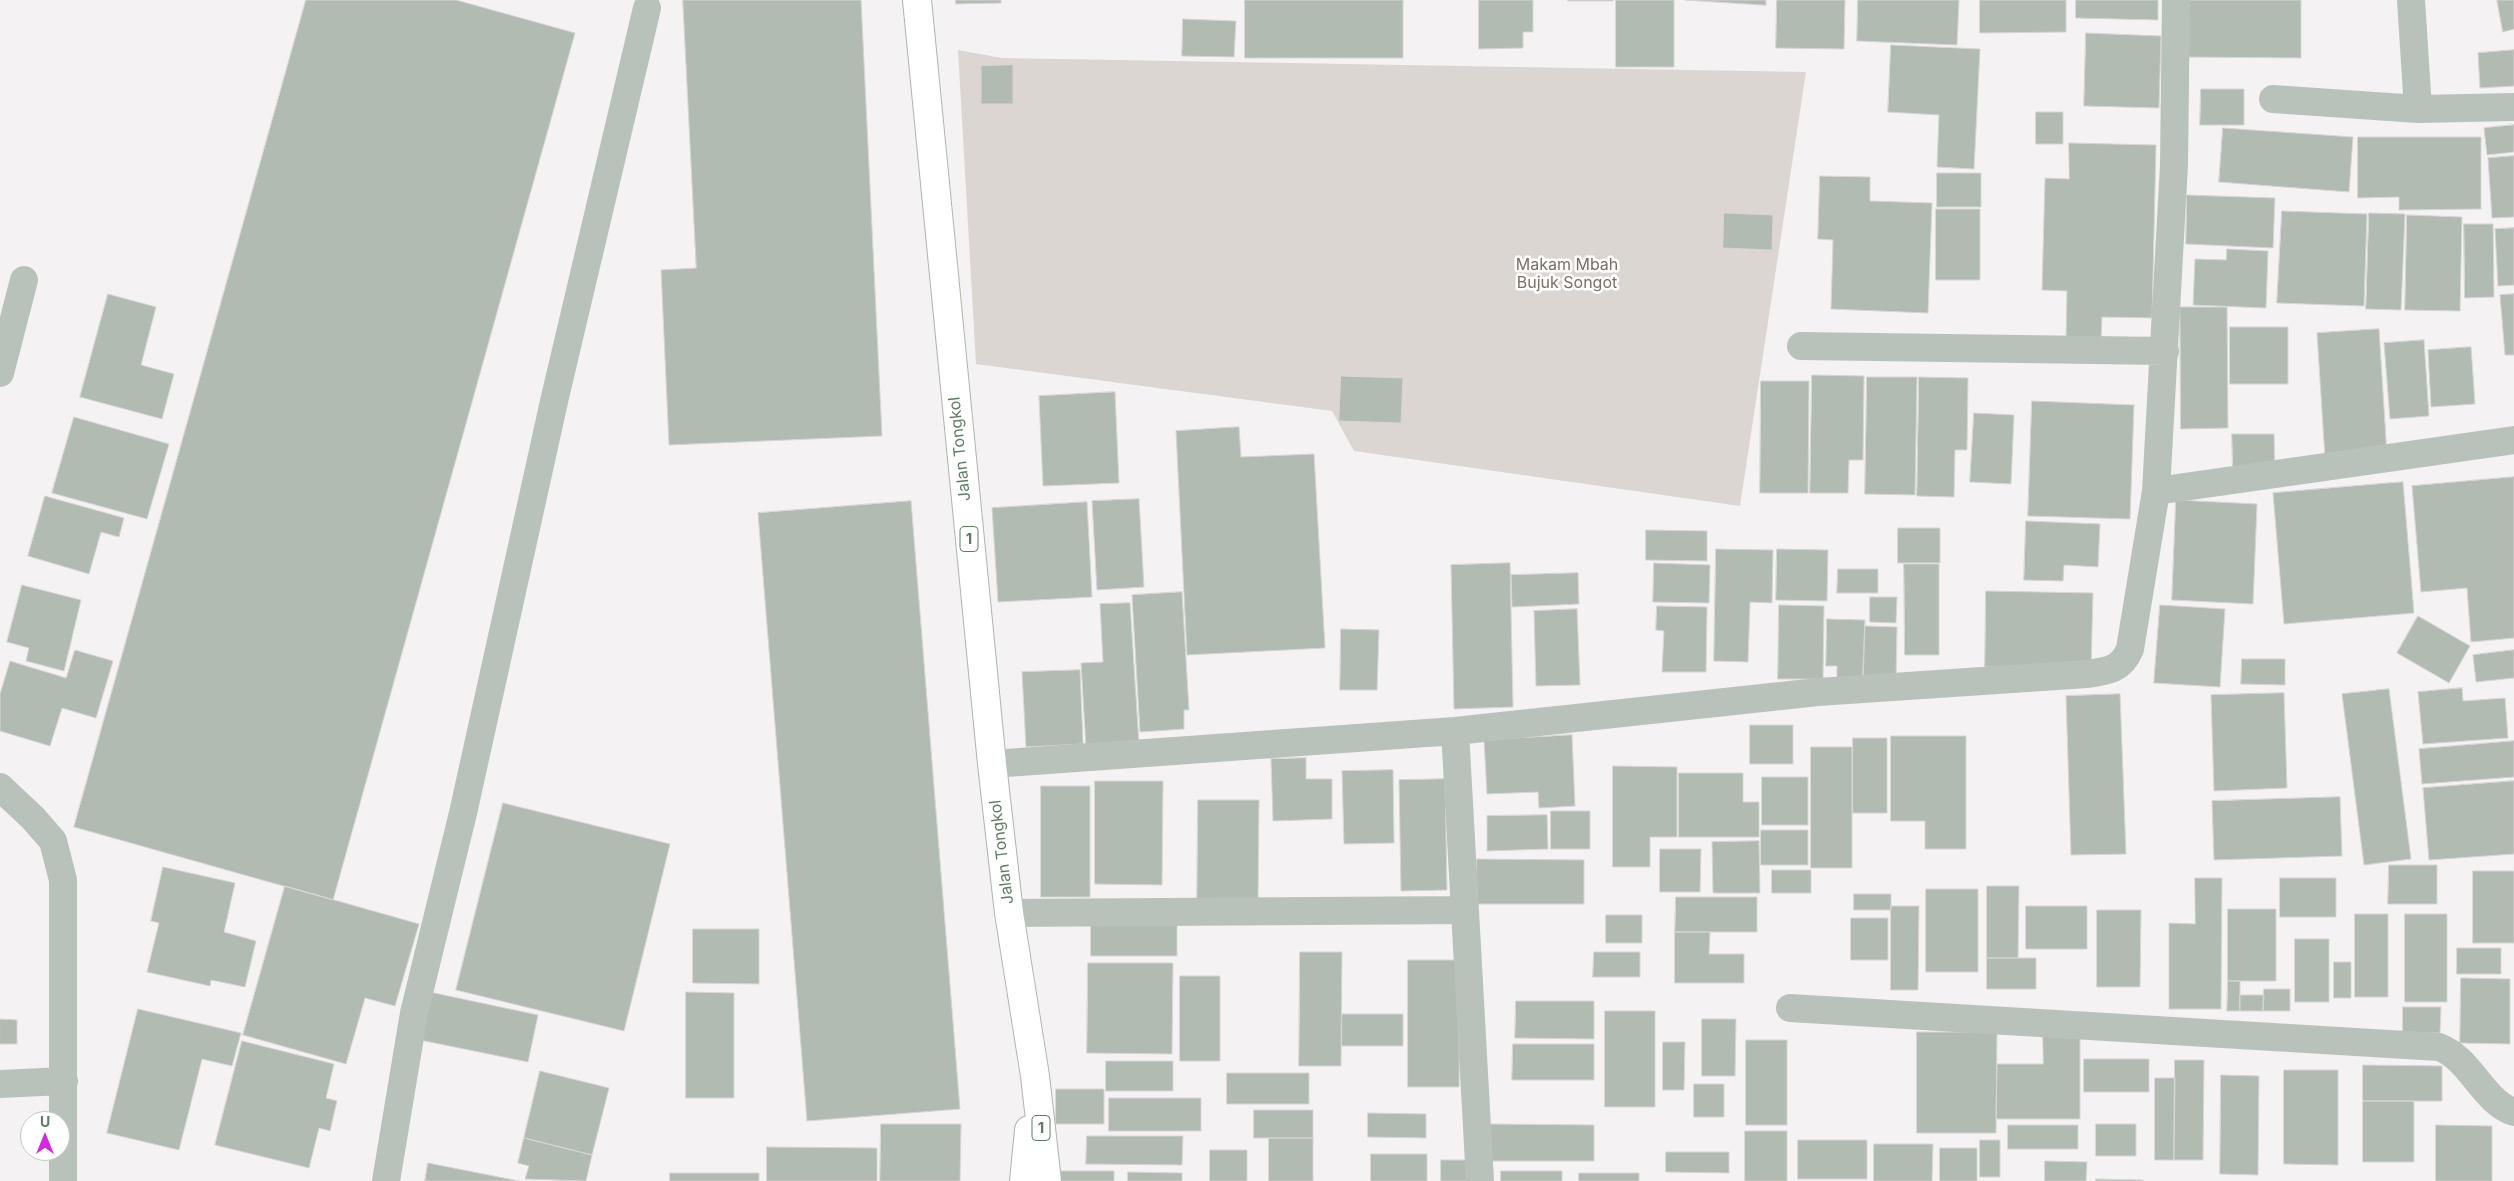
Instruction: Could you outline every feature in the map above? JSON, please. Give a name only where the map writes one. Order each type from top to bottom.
[{"type":"highway","name":"Jalan Tongkol","points":[[917,0],[992,764],[1009,912],[1035,1076]]},
{"type":"highway","name":"1","points":[[1024,1181],[1035,1076]]},
{"type":"highway","name":"1","points":[[1035,1076],[1047,1181]]},
{"type":"street","points":[[992,764],[1455,731],[1818,692],[2087,674],[2109,671],[2125,661],[2130,649],[2156,491],[2174,165],[2176,0]]},
{"type":"street","points":[[2411,0],[2418,109]]},
{"type":"street","points":[[386,1181],[414,1013],[463,813],[556,397],[646,8]]},
{"type":"street","points":[[2273,99],[2418,109],[2514,107]]},
{"type":"street","points":[[0,373],[24,280]]},
{"type":"street","points":[[1801,346],[2164,351]]},
{"type":"street","points":[[2156,491],[2514,440]]},
{"type":"street","points":[[1455,731],[1480,1181]]},
{"type":"street","points":[[0,788],[33,818],[53,841],[63,880],[63,1181]]},
{"type":"street","points":[[1009,912],[1465,910]]},
{"type":"street","points":[[1790,1008],[2439,1047],[2452,1052],[2498,1103],[2514,1112]]},
{"type":"street","points":[[0,1084],[64,1081]]},
{"type":"green space","name":"Makam Mbah Bujuk Songot","points":[[958,50],[1002,58],[1806,72],[1740,506],[1354,451],[1332,411],[976,364]]},
{"type":"building","points":[[306,0],[456,0],[575,33],[333,900],[74,827]]},
{"type":"building","points":[[683,0],[861,0],[882,436],[669,445],[661,270],[696,268]]},
{"type":"building","points":[[956,0],[1001,0],[1001,3],[956,4]]},
{"type":"building","points":[[1245,0],[1403,0],[1403,58],[1245,58]]},
{"type":"building","points":[[1479,0],[1533,0],[1533,32],[1523,32],[1523,48],[1479,49]]},
{"type":"building","points":[[1613,0],[1613,1],[1568,1]]},
{"type":"building","points":[[1616,0],[1674,0],[1674,67],[1616,67]]},
{"type":"building","points":[[1685,0],[1766,0],[1766,5]]},
{"type":"building","points":[[1777,0],[1845,0],[1844,49],[1776,48]]},
{"type":"building","points":[[1858,0],[1959,0],[1957,45],[1857,41]]},
{"type":"building","points":[[1980,0],[2066,0],[2066,32],[1980,33]]},
{"type":"building","points":[[2076,0],[2158,0],[2158,20],[2076,18]]},
{"type":"building","points":[[2185,0],[2301,0],[2301,58],[2184,57]]},
{"type":"building","points":[[2497,0],[2514,0],[2514,29],[2503,32]]},
{"type":"building","points":[[1183,19],[1236,21],[1234,57],[1182,56]]},
{"type":"building","points":[[2086,33],[2161,36],[2159,108],[2084,106]]},
{"type":"building","points":[[1891,45],[1980,49],[1974,169],[1937,167],[1939,115],[1888,112]]},
{"type":"building","points":[[2514,50],[2514,86],[2480,88],[2478,53]]},
{"type":"building","points":[[1013,65],[1013,104],[981,104],[981,66]]},
{"type":"building","points":[[2201,89],[2244,89],[2244,125],[2200,125]]},
{"type":"building","points":[[2036,112],[2063,112],[2063,144],[2036,144]]},
{"type":"building","points":[[2514,125],[2514,152],[2487,155],[2484,128]]},
{"type":"building","points":[[2223,128],[2353,137],[2349,192],[2219,182]]},
{"type":"building","points":[[2358,137],[2481,137],[2481,209],[2399,210],[2399,197],[2358,198]]},
{"type":"building","points":[[2069,143],[2156,145],[2152,318],[2102,317],[2101,340],[2066,339],[2067,291],[2042,290],[2045,178],[2069,179]]},
{"type":"building","points":[[2514,156],[2514,217],[2492,218],[2488,158]]},
{"type":"building","points":[[1937,173],[1981,173],[1981,207],[1937,207]]},
{"type":"building","points":[[1820,176],[1870,177],[1870,201],[1932,203],[1928,313],[1831,309],[1833,240],[1818,239]]},
{"type":"building","points":[[2187,195],[2275,198],[2273,248],[2186,244]]},
{"type":"building","points":[[1936,209],[1980,209],[1980,280],[1936,280]]},
{"type":"building","points":[[2282,211],[2367,214],[2364,306],[2277,303]]},
{"type":"building","points":[[1724,213],[1773,215],[1772,250],[1723,248]]},
{"type":"building","points":[[2369,213],[2405,214],[2401,310],[2366,309]]},
{"type":"building","points":[[2407,215],[2462,217],[2460,311],[2405,310]]},
{"type":"building","points":[[2464,224],[2493,224],[2494,297],[2465,298]]},
{"type":"building","points":[[2514,228],[2514,285],[2498,286],[2495,229]]},
{"type":"building","points":[[2227,249],[2268,251],[2266,308],[2193,305],[2195,259],[2226,260]]},
{"type":"building","points":[[108,294],[156,307],[141,365],[174,374],[162,419],[80,397]]},
{"type":"building","points":[[2514,294],[2514,355],[2505,355],[2500,295]]},
{"type":"building","points":[[2180,307],[2227,307],[2228,428],[2181,429]]},
{"type":"building","points":[[2230,327],[2288,327],[2288,384],[2230,384]]},
{"type":"building","points":[[2379,329],[2387,455],[2325,458],[2317,333]]},
{"type":"building","points":[[2424,340],[2429,416],[2390,419],[2384,343]]},
{"type":"building","points":[[2471,347],[2475,404],[2431,407],[2428,350]]},
{"type":"building","points":[[1812,375],[1864,376],[1863,460],[1849,460],[1848,493],[1810,493]]},
{"type":"building","points":[[1341,376],[1403,378],[1401,423],[1339,421]]},
{"type":"building","points":[[1867,377],[1917,377],[1915,495],[1865,494]]},
{"type":"building","points":[[1919,377],[1968,378],[1967,450],[1955,450],[1954,497],[1917,496]]},
{"type":"building","points":[[1761,381],[1809,381],[1808,493],[1760,493]]},
{"type":"building","points":[[1115,392],[1119,483],[1043,486],[1039,396]]},
{"type":"building","points":[[2032,401],[2134,405],[2130,519],[2028,516]]},
{"type":"building","points":[[1974,413],[2014,415],[2011,484],[1970,482]]},
{"type":"building","points":[[74,417],[169,444],[147,519],[52,493]]},
{"type":"building","points":[[1239,427],[1241,457],[1314,454],[1325,648],[1187,655],[1176,431]]},
{"type":"building","points":[[2232,434],[2274,434],[2275,472],[2233,472]]},
{"type":"building","points":[[2514,477],[2514,638],[2471,642],[2467,588],[2421,592],[2412,486]]},
{"type":"building","points":[[2403,482],[2414,613],[2284,624],[2273,493]]},
{"type":"building","points":[[45,496],[124,518],[119,537],[101,532],[89,574],[28,556]]},
{"type":"building","points":[[1139,499],[1144,587],[1097,590],[1092,501]]},
{"type":"building","points":[[2176,500],[2257,504],[2253,604],[2172,600]]},
{"type":"building","points":[[911,501],[960,1109],[807,1121],[758,513]]},
{"type":"building","points":[[1087,502],[1092,597],[998,602],[992,508]]},
{"type":"building","points":[[2026,521],[2100,524],[2098,567],[2064,565],[2063,581],[2024,580]]},
{"type":"building","points":[[1898,528],[1940,528],[1940,563],[1898,563]]},
{"type":"building","points":[[1646,530],[1707,531],[1707,561],[1646,560]]},
{"type":"building","points":[[1716,549],[1773,550],[1772,603],[1750,602],[1748,662],[1714,661]]},
{"type":"building","points":[[1777,549],[1828,550],[1827,601],[1776,600]]},
{"type":"building","points":[[1510,563],[1513,707],[1454,709],[1451,565]]},
{"type":"building","points":[[1654,563],[1710,565],[1709,603],[1653,602]]},
{"type":"building","points":[[1904,564],[1939,564],[1939,655],[1905,655]]},
{"type":"building","points":[[1838,569],[1878,569],[1878,593],[1837,593]]},
{"type":"building","points":[[1578,573],[1579,604],[1512,607],[1511,575]]},
{"type":"building","points":[[22,585],[81,600],[64,671],[26,661],[29,648],[7,642]]},
{"type":"building","points":[[1986,591],[2093,593],[2091,668],[1985,667]]},
{"type":"building","points":[[1182,592],[1189,710],[1184,710],[1184,729],[1140,732],[1132,595]]},
{"type":"building","points":[[1870,597],[1897,597],[1896,623],[1870,622]]},
{"type":"building","points":[[1130,603],[1139,744],[1086,747],[1081,663],[1103,662],[1100,604]]},
{"type":"building","points":[[1779,605],[1824,606],[1823,679],[1778,679]]},
{"type":"building","points":[[2160,605],[2225,609],[2220,687],[2154,683]]},
{"type":"building","points":[[1657,606],[1707,607],[1706,672],[1662,672],[1664,631],[1656,630]]},
{"type":"building","points":[[1577,609],[1580,685],[1536,686],[1534,611]]},
{"type":"building","points":[[2418,616],[2470,646],[2449,683],[2397,653]]},
{"type":"building","points":[[1827,619],[1865,620],[1863,685],[1837,685],[1837,666],[1826,666]]},
{"type":"building","points":[[1865,626],[1897,627],[1896,679],[1863,679]]},
{"type":"building","points":[[1341,629],[1379,630],[1377,690],[1340,690]]},
{"type":"building","points":[[75,650],[113,661],[96,718],[62,708],[50,746],[0,731],[0,694],[10,661],[66,678]]},
{"type":"building","points":[[2514,650],[2514,678],[2476,682],[2473,655]]},
{"type":"building","points":[[2242,659],[2285,659],[2285,685],[2241,684]]},
{"type":"building","points":[[1080,670],[1083,744],[1026,747],[1022,672]]},
{"type":"building","points":[[2462,688],[2463,701],[2505,698],[2508,738],[2423,744],[2418,692]]},
{"type":"building","points":[[2389,689],[2411,859],[2364,865],[2342,694]]},
{"type":"building","points":[[2284,693],[2287,788],[2214,791],[2211,695]]},
{"type":"building","points":[[2120,694],[2126,854],[2071,855],[2066,696]]},
{"type":"building","points":[[1750,725],[1793,725],[1793,764],[1750,764]]},
{"type":"building","points":[[1572,735],[1575,806],[1539,808],[1538,792],[1487,794],[1484,740]]},
{"type":"building","points":[[1891,736],[1966,736],[1966,849],[1925,849],[1925,821],[1891,821]]},
{"type":"building","points":[[1853,738],[1887,738],[1887,813],[1853,813]]},
{"type":"building","points":[[2514,741],[2514,777],[2422,784],[2419,749]]},
{"type":"building","points":[[1811,747],[1852,747],[1852,868],[1811,868]]},
{"type":"building","points":[[1306,758],[1306,779],[1332,779],[1332,819],[1273,821],[1271,759]]},
{"type":"building","points":[[1613,766],[1677,767],[1677,837],[1650,837],[1650,867],[1613,867]]},
{"type":"building","points":[[1393,770],[1394,843],[1344,844],[1342,771]]},
{"type":"building","points":[[1679,773],[1743,773],[1743,802],[1759,802],[1759,837],[1679,837]]},
{"type":"building","points":[[1762,777],[1808,777],[1808,825],[1762,825]]},
{"type":"building","points":[[1445,779],[1447,890],[1401,891],[1399,780]]},
{"type":"building","points":[[1095,781],[1163,781],[1162,885],[1095,884]]},
{"type":"building","points":[[2514,781],[2514,854],[2429,860],[2423,788]]},
{"type":"building","points":[[1041,786],[1090,786],[1090,897],[1041,897]]},
{"type":"building","points":[[2340,797],[2342,856],[2214,860],[2212,801]]},
{"type":"building","points":[[1198,800],[1259,800],[1258,903],[1197,903]]},
{"type":"building","points":[[503,803],[670,844],[624,1031],[456,990]]},
{"type":"building","points":[[1551,811],[1590,811],[1590,849],[1551,849]]},
{"type":"building","points":[[1547,815],[1548,849],[1487,851],[1487,816]]},
{"type":"building","points":[[1761,830],[1808,830],[1808,865],[1761,865]]},
{"type":"building","points":[[1759,841],[1760,893],[1713,893],[1712,842]]},
{"type":"building","points":[[1660,849],[1701,849],[1700,892],[1660,892]]},
{"type":"building","points":[[1477,859],[1584,860],[1584,904],[1477,904]]},
{"type":"building","points":[[2389,865],[2437,865],[2437,904],[2388,904]]},
{"type":"building","points":[[163,867],[235,883],[224,932],[256,941],[245,987],[211,980],[210,986],[147,972],[159,923],[151,921]]},
{"type":"building","points":[[1772,870],[1811,870],[1811,893],[1772,893]]},
{"type":"building","points":[[2473,871],[2514,871],[2514,943],[2473,943]]},
{"type":"building","points":[[2195,878],[2222,878],[2221,1009],[2169,1009],[2169,923],[2195,924]]},
{"type":"building","points":[[2280,878],[2336,878],[2336,917],[2280,917]]},
{"type":"building","points":[[285,886],[419,924],[395,1006],[365,998],[346,1064],[243,1035]]},
{"type":"building","points":[[1987,886],[2019,886],[2018,958],[1987,958]]},
{"type":"building","points":[[1926,889],[1978,889],[1978,972],[1926,972]]},
{"type":"building","points":[[1854,894],[1891,894],[1891,910],[1854,910]]},
{"type":"building","points":[[1676,897],[1757,897],[1757,932],[1675,932]]},
{"type":"building","points":[[1891,906],[1919,906],[1918,990],[1891,990]]},
{"type":"building","points":[[2026,906],[2087,906],[2087,949],[2026,949]]},
{"type":"building","points":[[2228,909],[2276,909],[2276,981],[2228,981]]},
{"type":"building","points":[[2097,910],[2141,910],[2140,987],[2097,987]]},
{"type":"building","points":[[2355,914],[2388,914],[2388,997],[2355,997]]},
{"type":"building","points":[[2405,914],[2447,914],[2447,1002],[2405,1002]]},
{"type":"building","points":[[1606,915],[1642,915],[1642,943],[1606,943]]},
{"type":"building","points":[[1851,918],[1888,918],[1888,960],[1851,960]]},
{"type":"building","points":[[1091,924],[1177,924],[1177,956],[1091,956]]},
{"type":"building","points":[[693,929],[759,929],[759,984],[693,983]]},
{"type":"building","points":[[1675,932],[1710,932],[1709,954],[1744,954],[1744,983],[1675,983]]},
{"type":"building","points":[[2295,939],[2329,939],[2329,1002],[2295,1002]]},
{"type":"building","points":[[2457,948],[2501,948],[2501,974],[2457,974]]},
{"type":"building","points":[[1300,952],[1342,952],[1341,1066],[1299,1066]]},
{"type":"building","points":[[1594,952],[1640,952],[1640,977],[1593,977]]},
{"type":"building","points":[[1987,958],[2036,958],[2036,989],[1987,989]]},
{"type":"building","points":[[1408,960],[1460,960],[1459,1087],[1408,1087]]},
{"type":"building","points":[[2334,962],[2351,962],[2351,998],[2334,998]]},
{"type":"building","points":[[1088,963],[1173,963],[1172,1054],[1087,1053]]},
{"type":"building","points":[[1180,976],[1220,976],[1220,1061],[1180,1061]]},
{"type":"building","points":[[2461,978],[2510,979],[2510,1044],[2460,1043]]},
{"type":"building","points":[[2228,981],[2240,981],[2240,1011],[2227,1011]]},
{"type":"building","points":[[2264,989],[2290,989],[2290,1011],[2263,1011]]},
{"type":"building","points":[[425,991],[538,1015],[528,1062],[415,1039]]},
{"type":"building","points":[[686,992],[734,993],[734,1098],[686,1098]]},
{"type":"building","points":[[2240,995],[2264,995],[2263,1011],[2240,1011]]},
{"type":"building","points":[[1516,1001],[1594,1001],[1594,1039],[1515,1038]]},
{"type":"building","points":[[2403,1007],[2441,1007],[2440,1033],[2403,1033]]},
{"type":"building","points":[[138,1009],[241,1033],[232,1066],[202,1059],[179,1150],[107,1133]]},
{"type":"building","points":[[1605,1011],[1655,1011],[1655,1107],[1605,1107]]},
{"type":"building","points":[[1342,1014],[1403,1014],[1403,1046],[1342,1046]]},
{"type":"building","points":[[0,1019],[17,1020],[17,1044],[0,1044]]},
{"type":"building","points":[[1702,1019],[1736,1019],[1735,1076],[1702,1076]]},
{"type":"building","points":[[1917,1032],[1997,1032],[1996,1133],[1917,1133]]},
{"type":"building","points":[[2043,1033],[2080,1033],[2080,1119],[1996,1119],[1997,1064],[2043,1064]]},
{"type":"building","points":[[1746,1040],[1787,1040],[1787,1125],[1746,1125]]},
{"type":"building","points":[[242,1041],[334,1064],[326,1098],[337,1101],[330,1131],[319,1128],[309,1168],[215,1145]]},
{"type":"building","points":[[1663,1042],[1685,1042],[1684,1090],[1663,1090]]},
{"type":"building","points":[[1513,1044],[1594,1044],[1594,1080],[1512,1080]]},
{"type":"building","points":[[2084,1059],[2149,1059],[2149,1092],[2084,1092]]},
{"type":"building","points":[[2175,1060],[2204,1060],[2203,1160],[2174,1160]]},
{"type":"building","points":[[1106,1061],[1173,1061],[1173,1091],[1106,1091]]},
{"type":"building","points":[[2363,1065],[2442,1066],[2442,1101],[2363,1101]]},
{"type":"building","points":[[2284,1070],[2338,1070],[2338,1165],[2284,1164]]},
{"type":"building","points":[[540,1071],[609,1088],[592,1155],[524,1138]]},
{"type":"building","points":[[1227,1073],[1309,1073],[1309,1104],[1227,1104]]},
{"type":"building","points":[[2221,1075],[2259,1076],[2258,1175],[2220,1174]]},
{"type":"building","points":[[2155,1078],[2175,1078],[2174,1160],[2155,1160]]},
{"type":"building","points":[[1694,1084],[1724,1084],[1724,1117],[1694,1117]]},
{"type":"building","points":[[1056,1089],[1104,1089],[1104,1124],[1056,1124]]},
{"type":"building","points":[[1109,1098],[1201,1098],[1201,1131],[1109,1131]]},
{"type":"building","points":[[2363,1101],[2414,1101],[2414,1162],[2363,1162]]},
{"type":"building","points":[[1254,1110],[1313,1110],[1313,1138],[1254,1138]]},
{"type":"building","points":[[1368,1113],[1426,1114],[1426,1138],[1368,1137]]},
{"type":"building","points":[[881,1124],[961,1124],[960,1181],[880,1181]]},
{"type":"building","points":[[1491,1124],[1594,1125],[1594,1161],[1491,1161]]},
{"type":"building","points":[[2096,1124],[2136,1124],[2136,1156],[2096,1156]]},
{"type":"building","points":[[2008,1125],[2078,1125],[2078,1149],[2008,1149]]},
{"type":"building","points":[[2436,1125],[2492,1126],[2492,1181],[2436,1181]]},
{"type":"building","points":[[1745,1131],[1787,1131],[1787,1181],[1745,1181]]},
{"type":"building","points":[[1087,1136],[1183,1136],[1182,1165],[1086,1164]]},
{"type":"building","points":[[524,1138],[592,1155],[586,1181],[525,1179],[529,1166],[518,1163]]},
{"type":"building","points":[[1269,1138],[1313,1138],[1313,1181],[1269,1181]]},
{"type":"building","points":[[1798,1140],[1867,1140],[1867,1179],[1798,1179]]},
{"type":"building","points":[[1980,1140],[2000,1140],[2000,1177],[1980,1177]]},
{"type":"building","points":[[1874,1144],[1933,1144],[1932,1181],[1874,1181]]},
{"type":"building","points":[[767,1147],[877,1148],[877,1181],[767,1181]]},
{"type":"building","points":[[1940,1148],[1977,1148],[1977,1181],[1940,1181]]},
{"type":"building","points":[[1210,1150],[1247,1150],[1247,1181],[1210,1181]]},
{"type":"building","points":[[1666,1152],[1729,1152],[1729,1173],[1666,1172]]},
{"type":"building","points":[[1371,1154],[1427,1154],[1427,1181],[1371,1181]]},
{"type":"building","points":[[1441,1160],[1473,1160],[1473,1181],[1441,1181]]},
{"type":"building","points":[[2045,1161],[2087,1162],[2086,1181],[2045,1181]]},
{"type":"building","points":[[428,1163],[519,1181],[425,1181]]},
{"type":"building","points":[[1061,1171],[1114,1171],[1114,1181],[1061,1181]]},
{"type":"building","points":[[1501,1171],[1562,1171],[1562,1181],[1501,1181]]},
{"type":"building","points":[[1128,1172],[1182,1173],[1182,1181],[1128,1181]]},
{"type":"building","points":[[670,1173],[759,1173],[759,1181],[670,1181]]},
{"type":"building","points":[[1579,1173],[1639,1173],[1639,1181],[1579,1181]]},
{"type":"building","points":[[2096,1179],[2143,1180],[2143,1181],[2096,1181]]}]
